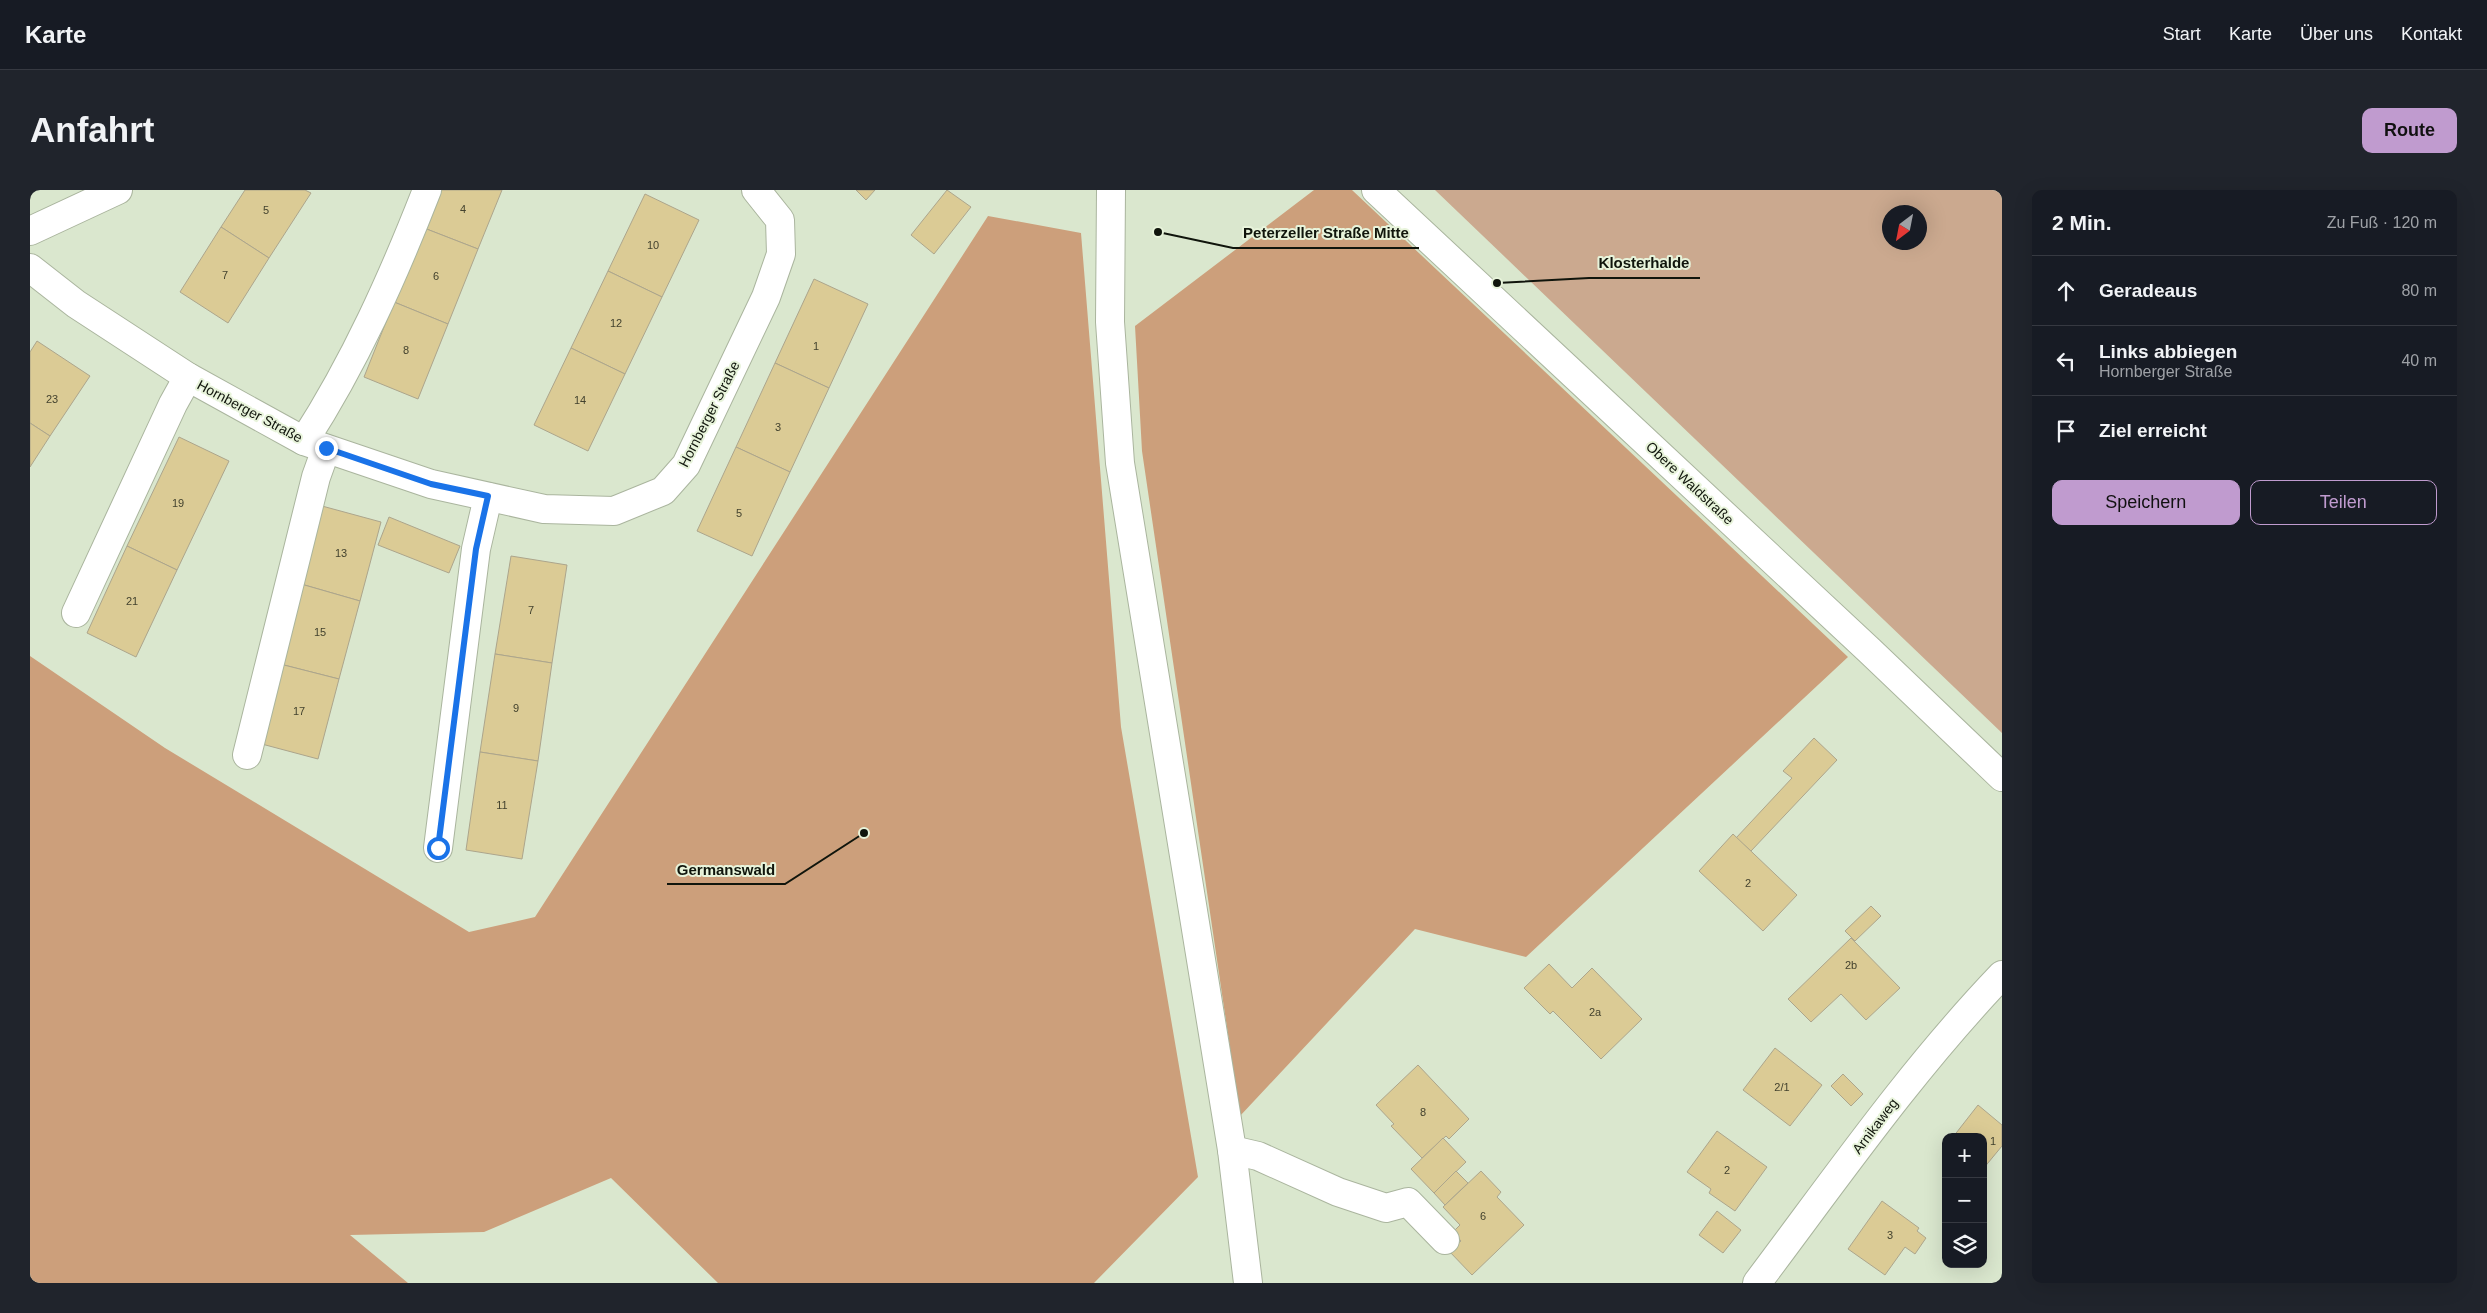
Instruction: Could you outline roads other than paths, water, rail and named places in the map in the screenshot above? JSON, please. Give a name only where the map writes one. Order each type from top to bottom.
[{"type":"street","points":[[30,231],[118,190]]},
{"type":"street","points":[[247,755],[316,477],[315,445],[334,395],[400,261],[427,190]]},
{"type":"street","name":"Hornberger Straße","points":[[34,278],[188,377],[315,445],[431,484],[544,509],[614,510],[663,491],[686,465],[766,297],[781,254],[780,220],[756,190]]},
{"type":"street","points":[[1111,190],[1110,322],[1120,463],[1232,1150],[1248,1283]]},
{"type":"street","name":"Obere Waldstraße","points":[[1376,190],[1870,651],[2002,777]]},
{"type":"street","points":[[76,613],[173,404],[188,377]]},
{"type":"street","points":[[438,848],[476,549],[488,496]]},
{"type":"street","name":"Arnikaweg","points":[[1757,1283],[1896,1097],[1960,1019],[2002,975]]},
{"type":"street","points":[[1232,1150],[1258,1156],[1338,1192],[1386,1208],[1408,1202],[1445,1240]]},
{"type":"place","name":"Peterzeller Straße Mitte","points":[[1158,232]]},
{"type":"place","name":"Klosterhalde","points":[[1497,283]]},
{"type":"place","name":"Germanswald","points":[[864,833]]}]
